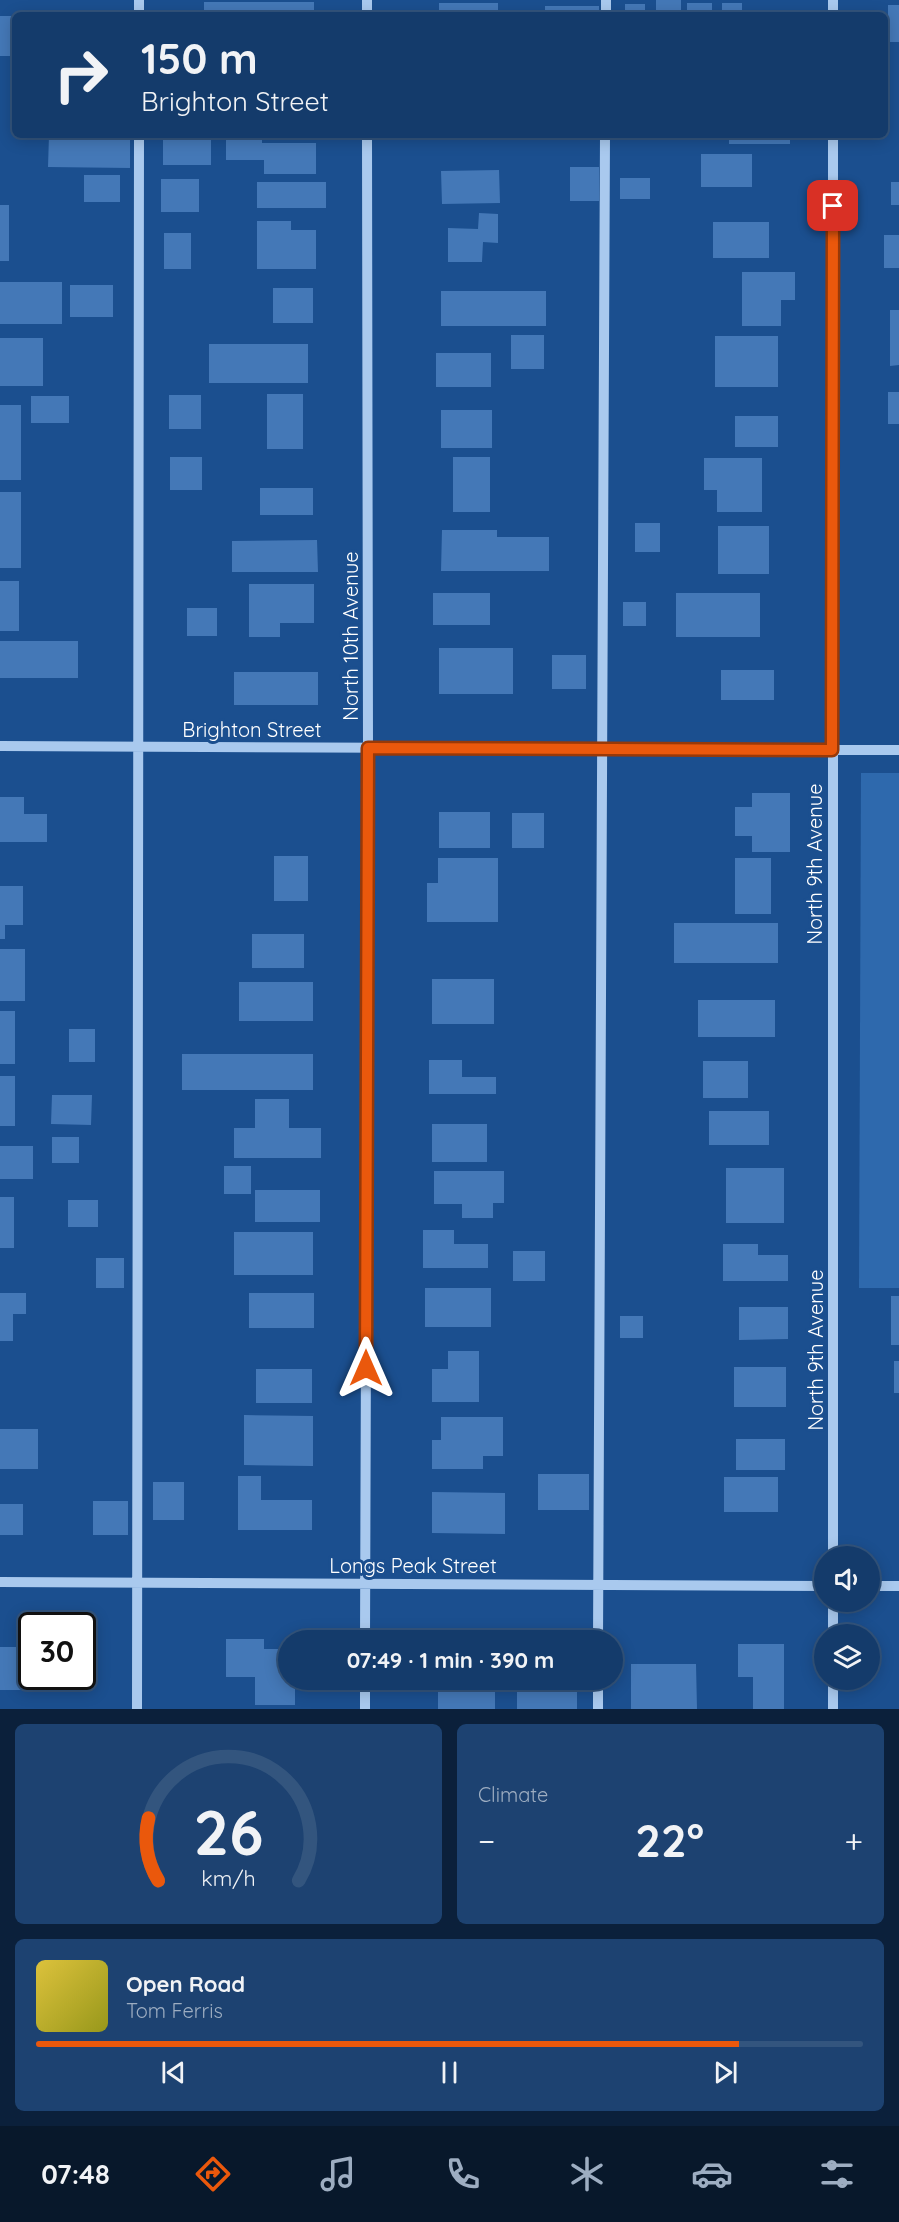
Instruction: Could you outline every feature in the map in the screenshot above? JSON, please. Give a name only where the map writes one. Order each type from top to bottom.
[{"type":"street","points":[[137,1709],[139,138]]},
{"type":"street","name":"North 10th Avenue","points":[[365,1630],[368,748],[367,138]]},
{"type":"street","points":[[598,1630],[605,138]]},
{"type":"street","name":"North 9th Avenue","points":[[833,138],[833,1546]]},
{"type":"street","name":"Brighton Street","points":[[0,746],[899,750]]},
{"type":"street","name":"Longs Peak Street","points":[[0,1582],[814,1586]]},
{"type":"street","points":[[880,1586],[899,1586]]},
{"type":"street","points":[[365,1690],[365,1709]]},
{"type":"street","points":[[598,1690],[598,1709]]},
{"type":"street","points":[[833,1690],[833,1709]]},
{"type":"shaded area","points":[[861,773],[899,773],[899,1288],[859,1288]]},
{"type":"building","points":[[656,0],[681,0],[681,12],[656,12]]},
{"type":"building","points":[[204,2],[314,2],[314,12],[204,12]]},
{"type":"building","points":[[439,3],[498,3],[498,12],[439,12]]},
{"type":"building","points":[[687,3],[712,3],[712,12],[687,12]]},
{"type":"building","points":[[722,3],[742,3],[742,12],[722,12]]},
{"type":"building","points":[[625,4],[645,4],[645,12],[625,12]]},
{"type":"building","points":[[888,5],[899,5],[899,42],[888,42]]},
{"type":"building","points":[[545,6],[599,6],[599,12],[545,12]]},
{"type":"building","points":[[0,16],[12,16],[12,56],[0,56]]},
{"type":"building","points":[[49,138],[130,138],[130,168],[48,167]]},
{"type":"building","points":[[163,138],[211,138],[211,165],[163,165]]},
{"type":"building","points":[[226,138],[262,138],[262,143],[316,143],[316,174],[264,174],[264,160],[226,160]]},
{"type":"building","points":[[729,138],[790,138],[790,144],[729,144]]},
{"type":"building","points":[[701,154],[752,154],[752,187],[701,187]]},
{"type":"building","points":[[570,167],[599,167],[599,201],[570,201]]},
{"type":"building","points":[[499,170],[500,203],[442,204],[441,171]]},
{"type":"building","points":[[84,175],[120,175],[120,202],[84,202]]},
{"type":"building","points":[[620,178],[650,178],[650,199],[620,199]]},
{"type":"building","points":[[161,179],[199,179],[199,212],[161,212]]},
{"type":"building","points":[[257,182],[326,182],[326,208],[257,208]]},
{"type":"building","points":[[891,182],[899,182],[899,205],[891,205]]},
{"type":"building","points":[[0,205],[9,205],[9,261],[0,261]]},
{"type":"building","points":[[479,213],[498,214],[498,243],[483,242],[482,262],[448,262],[448,228],[478,229]]},
{"type":"building","points":[[257,221],[291,221],[291,230],[316,230],[316,269],[257,269]]},
{"type":"building","points":[[713,222],[769,222],[769,258],[713,258]]},
{"type":"building","points":[[164,233],[191,233],[191,269],[164,269]]},
{"type":"building","points":[[884,235],[899,235],[899,268],[884,268]]},
{"type":"building","points":[[742,272],[795,272],[795,300],[781,300],[781,326],[742,326]]},
{"type":"building","points":[[0,282],[62,282],[62,324],[0,324]]},
{"type":"building","points":[[70,285],[113,285],[113,317],[70,317]]},
{"type":"building","points":[[273,288],[313,288],[313,323],[273,323]]},
{"type":"building","points":[[441,291],[546,291],[546,326],[441,326]]},
{"type":"building","points":[[890,310],[899,310],[899,365],[890,366]]},
{"type":"building","points":[[511,335],[544,335],[544,369],[511,369]]},
{"type":"building","points":[[715,336],[778,336],[778,387],[715,387]]},
{"type":"building","points":[[0,338],[43,338],[43,386],[0,386]]},
{"type":"building","points":[[209,344],[308,344],[308,383],[209,383]]},
{"type":"building","points":[[436,353],[491,353],[491,387],[436,387]]},
{"type":"building","points":[[888,392],[899,392],[899,424],[888,424]]},
{"type":"building","points":[[267,394],[303,394],[303,449],[267,449]]},
{"type":"building","points":[[169,395],[201,395],[201,429],[169,429]]},
{"type":"building","points":[[31,396],[69,396],[69,423],[31,423]]},
{"type":"building","points":[[0,405],[21,405],[21,480],[0,480]]},
{"type":"building","points":[[441,410],[492,410],[492,448],[441,448]]},
{"type":"building","points":[[735,416],[778,416],[778,447],[735,447]]},
{"type":"building","points":[[170,457],[202,457],[202,490],[170,490]]},
{"type":"building","points":[[453,457],[490,457],[490,512],[453,512]]},
{"type":"building","points":[[704,458],[762,458],[762,512],[717,512],[717,490],[704,490]]},
{"type":"building","points":[[260,488],[313,488],[313,515],[260,515]]},
{"type":"building","points":[[0,492],[21,492],[21,568],[0,568]]},
{"type":"building","points":[[635,523],[660,523],[660,552],[635,552]]},
{"type":"building","points":[[718,526],[769,526],[769,574],[718,574]]},
{"type":"building","points":[[442,530],[497,530],[497,537],[549,537],[549,571],[441,571]]},
{"type":"building","points":[[317,540],[318,572],[232,572],[232,541]]},
{"type":"building","points":[[0,581],[19,581],[19,631],[0,631]]},
{"type":"building","points":[[249,584],[314,584],[314,623],[280,623],[280,637],[249,637]]},
{"type":"building","points":[[433,593],[490,593],[490,625],[433,625]]},
{"type":"building","points":[[676,593],[760,593],[760,637],[676,637]]},
{"type":"building","points":[[623,602],[646,602],[646,626],[623,626]]},
{"type":"building","points":[[187,608],[217,608],[217,636],[187,636]]},
{"type":"building","points":[[0,641],[78,641],[78,678],[0,678]]},
{"type":"building","points":[[439,648],[513,648],[513,694],[439,694]]},
{"type":"building","points":[[552,655],[586,655],[586,689],[552,689]]},
{"type":"building","points":[[721,670],[774,670],[774,700],[721,700]]},
{"type":"building","points":[[234,672],[318,672],[318,705],[234,705]]},
{"type":"building","points":[[752,793],[790,793],[790,852],[752,852],[752,836],[735,836],[735,807],[752,807]]},
{"type":"building","points":[[0,797],[24,797],[24,814],[47,814],[47,842],[0,842]]},
{"type":"building","points":[[439,812],[490,812],[490,848],[439,848]]},
{"type":"building","points":[[512,813],[544,813],[544,848],[512,848]]},
{"type":"building","points":[[274,856],[308,856],[308,901],[274,901]]},
{"type":"building","points":[[438,858],[498,858],[498,922],[427,922],[427,883],[438,883]]},
{"type":"building","points":[[735,858],[771,858],[771,914],[735,914]]},
{"type":"building","points":[[0,886],[23,886],[23,925],[5,925],[5,939],[0,939]]},
{"type":"building","points":[[674,923],[778,923],[778,963],[674,963]]},
{"type":"building","points":[[252,934],[304,934],[304,968],[252,968]]},
{"type":"building","points":[[0,949],[25,949],[25,1001],[0,1001]]},
{"type":"building","points":[[432,979],[494,979],[494,1024],[432,1024]]},
{"type":"building","points":[[239,982],[313,982],[313,1021],[239,1021]]},
{"type":"building","points":[[698,1000],[775,1000],[775,1037],[698,1037]]},
{"type":"building","points":[[0,1011],[15,1011],[15,1064],[0,1064]]},
{"type":"building","points":[[69,1029],[95,1029],[95,1062],[69,1062]]},
{"type":"building","points":[[182,1054],[313,1054],[313,1090],[182,1090]]},
{"type":"building","points":[[429,1060],[462,1060],[462,1077],[496,1077],[496,1094],[429,1094]]},
{"type":"building","points":[[703,1061],[748,1061],[748,1098],[703,1098]]},
{"type":"building","points":[[0,1076],[15,1076],[15,1126],[0,1126]]},
{"type":"building","points":[[52,1095],[92,1095],[91,1125],[51,1124]]},
{"type":"building","points":[[255,1099],[289,1099],[289,1128],[321,1128],[321,1158],[234,1158],[234,1128],[255,1128]]},
{"type":"building","points":[[709,1111],[769,1111],[769,1145],[709,1145]]},
{"type":"building","points":[[432,1124],[487,1124],[487,1162],[432,1162]]},
{"type":"building","points":[[52,1137],[79,1137],[79,1163],[52,1163]]},
{"type":"building","points":[[0,1146],[33,1146],[33,1179],[0,1179]]},
{"type":"building","points":[[224,1166],[251,1166],[251,1194],[224,1194]]},
{"type":"building","points":[[726,1168],[784,1168],[784,1223],[726,1223]]},
{"type":"building","points":[[434,1171],[504,1171],[504,1203],[493,1203],[493,1218],[462,1218],[462,1204],[434,1204]]},
{"type":"building","points":[[255,1190],[320,1190],[320,1222],[255,1222]]},
{"type":"building","points":[[0,1197],[14,1197],[14,1248],[0,1248]]},
{"type":"building","points":[[68,1200],[98,1200],[98,1227],[68,1227]]},
{"type":"building","points":[[423,1230],[454,1230],[454,1244],[488,1244],[488,1268],[423,1268]]},
{"type":"building","points":[[234,1232],[313,1232],[313,1275],[234,1275]]},
{"type":"building","points":[[723,1244],[758,1244],[758,1255],[788,1255],[788,1281],[723,1281]]},
{"type":"building","points":[[513,1251],[545,1251],[545,1281],[513,1281]]},
{"type":"building","points":[[96,1258],[124,1258],[124,1288],[96,1288]]},
{"type":"building","points":[[425,1288],[491,1288],[491,1327],[425,1327]]},
{"type":"building","points":[[0,1293],[26,1293],[26,1314],[13,1314],[13,1341],[0,1341]]},
{"type":"building","points":[[249,1293],[314,1293],[314,1328],[249,1328]]},
{"type":"building","points":[[891,1296],[899,1296],[899,1345],[891,1345]]},
{"type":"building","points":[[739,1307],[788,1307],[788,1339],[739,1340]]},
{"type":"building","points":[[620,1316],[643,1316],[643,1338],[620,1338]]},
{"type":"building","points":[[448,1351],[479,1351],[479,1402],[432,1402],[432,1369],[448,1369]]},
{"type":"building","points":[[894,1361],[899,1361],[899,1393],[894,1393]]},
{"type":"building","points":[[734,1367],[786,1367],[786,1407],[734,1407]]},
{"type":"building","points":[[256,1369],[312,1369],[312,1403],[256,1403]]},
{"type":"building","points":[[244,1415],[313,1416],[313,1466],[244,1465]]},
{"type":"building","points":[[441,1417],[503,1417],[503,1456],[483,1456],[483,1469],[432,1469],[432,1440],[441,1440]]},
{"type":"building","points":[[0,1429],[38,1429],[38,1469],[0,1469]]},
{"type":"building","points":[[736,1439],[785,1439],[785,1470],[736,1470]]},
{"type":"building","points":[[538,1474],[589,1474],[589,1510],[538,1510]]},
{"type":"building","points":[[238,1476],[261,1476],[261,1500],[312,1500],[312,1530],[238,1530]]},
{"type":"building","points":[[724,1477],[778,1477],[778,1512],[724,1512]]},
{"type":"building","points":[[153,1482],[184,1482],[184,1520],[153,1520]]},
{"type":"building","points":[[432,1492],[505,1493],[505,1534],[432,1533]]},
{"type":"building","points":[[93,1501],[128,1501],[128,1535],[93,1535]]},
{"type":"building","points":[[0,1504],[23,1504],[23,1535],[0,1535]]},
{"type":"building","points":[[226,1639],[264,1639],[264,1649],[278,1649],[278,1690],[295,1690],[295,1705],[255,1705],[255,1677],[226,1677]]},
{"type":"building","points":[[738,1644],[784,1644],[784,1709],[753,1709],[753,1677],[738,1677]]},
{"type":"building","points":[[0,1647],[18,1647],[18,1690],[0,1690]]},
{"type":"building","points":[[631,1664],[696,1664],[697,1709],[631,1709]]},
{"type":"building","points":[[438,1690],[495,1690],[495,1709],[438,1709]]},
{"type":"building","points":[[517,1690],[577,1690],[577,1709],[517,1709]]},
{"type":"route","points":[[366,1368],[368,748],[832,750],[833,206]]}]
